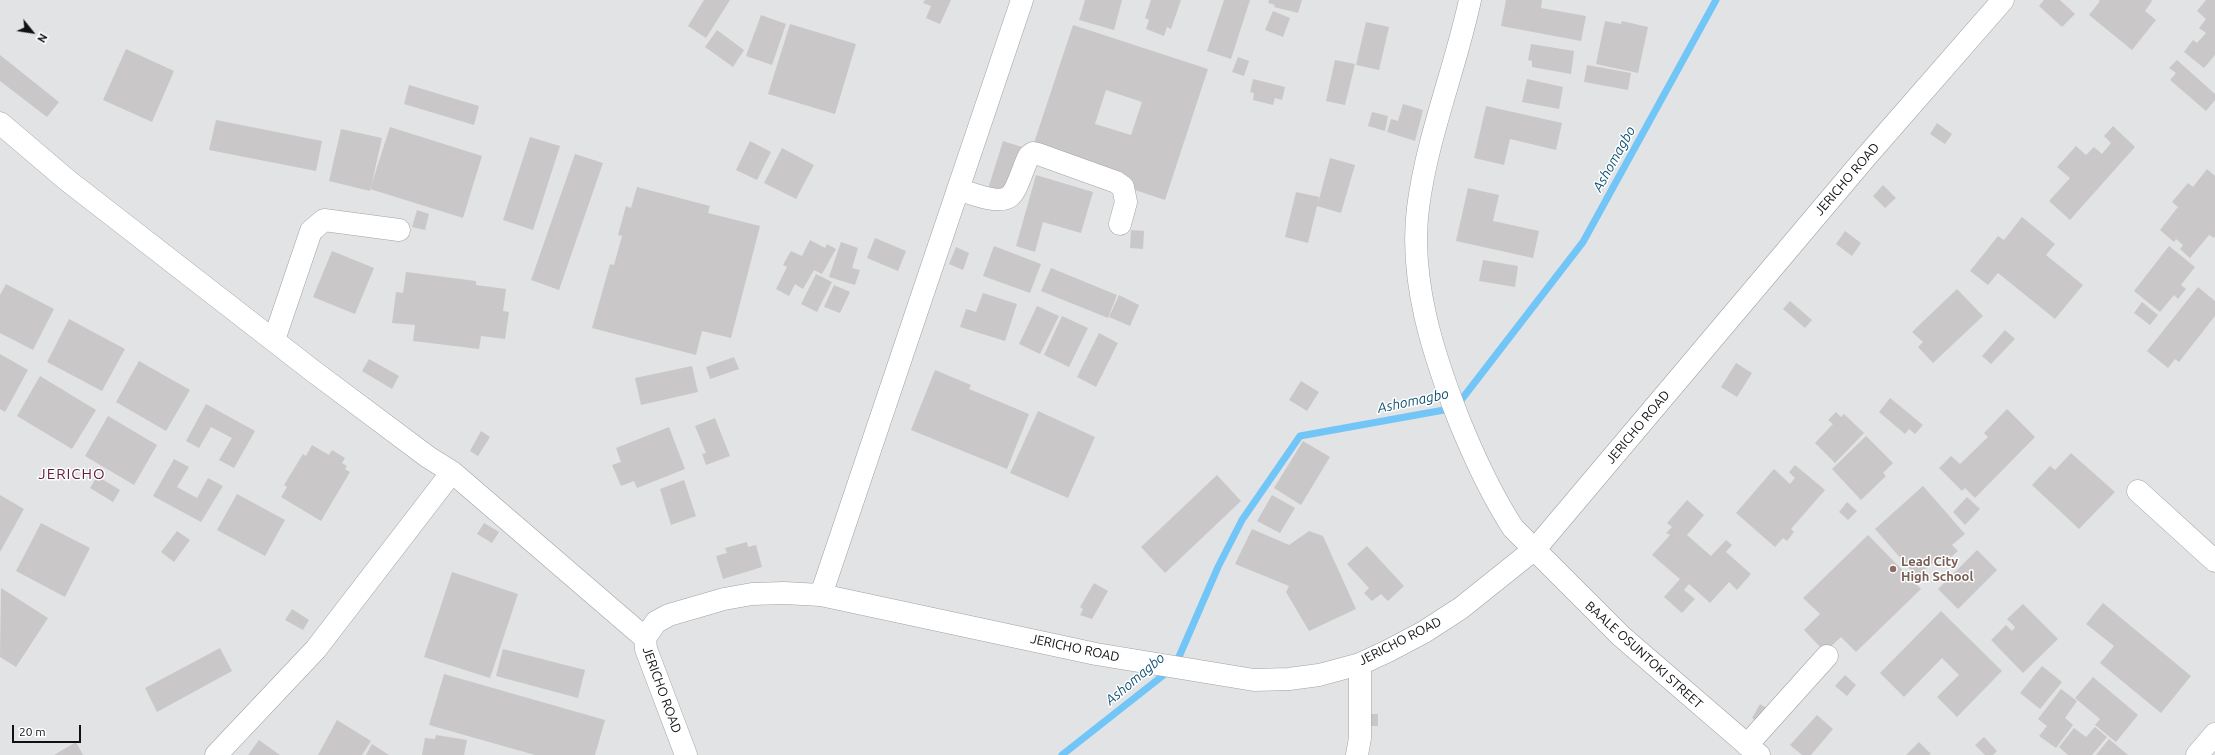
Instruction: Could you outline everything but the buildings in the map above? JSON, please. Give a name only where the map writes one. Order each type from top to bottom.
[{"type":"street","points":[[821,594],[1022,0]]},
{"type":"street","name":"BAALE OSUNTOKI STREET","points":[[1470,0],[1455,64],[1433,133],[1418,209],[1417,253],[1423,305],[1435,354],[1473,454],[1500,509],[1513,528],[1536,548],[1560,576],[1621,636],[1753,750]]},
{"type":"street","name":"JERICHO ROAD","points":[[686,755],[646,649],[645,638],[656,622],[669,615],[724,599],[752,594],[821,594],[1096,654],[1254,680],[1304,677],[1360,664],[1430,628],[1461,608],[1536,548],[1834,194],[2003,0]]},
{"type":"street","points":[[0,123],[67,180],[274,340],[428,457],[452,472],[645,638]]},
{"type":"street","points":[[958,189],[996,200],[1004,199],[1010,196],[1029,156],[1038,154],[1116,182],[1123,186],[1126,202],[1120,224]]},
{"type":"street","points":[[274,340],[311,231],[318,224],[324,220],[399,230]]},
{"type":"street","points":[[216,755],[316,649],[452,472]]},
{"type":"street","points":[[2138,491],[2215,561]]},
{"type":"street","points":[[1753,750],[1827,656]]},
{"type":"street","points":[[1357,755],[1360,738],[1360,664]]},
{"type":"street","points":[[2197,755],[2215,734]]},
{"type":"waterway","name":"Ashomagbo","points":[[1062,755],[1175,666],[1218,567],[1242,520],[1300,436],[1455,408],[1583,242],[1716,0]]},
{"type":"place","name":"Lead City High School","points":[[1893,569]]},
{"type":"district","name":"JERICHO","points":[[72,474]]}]
